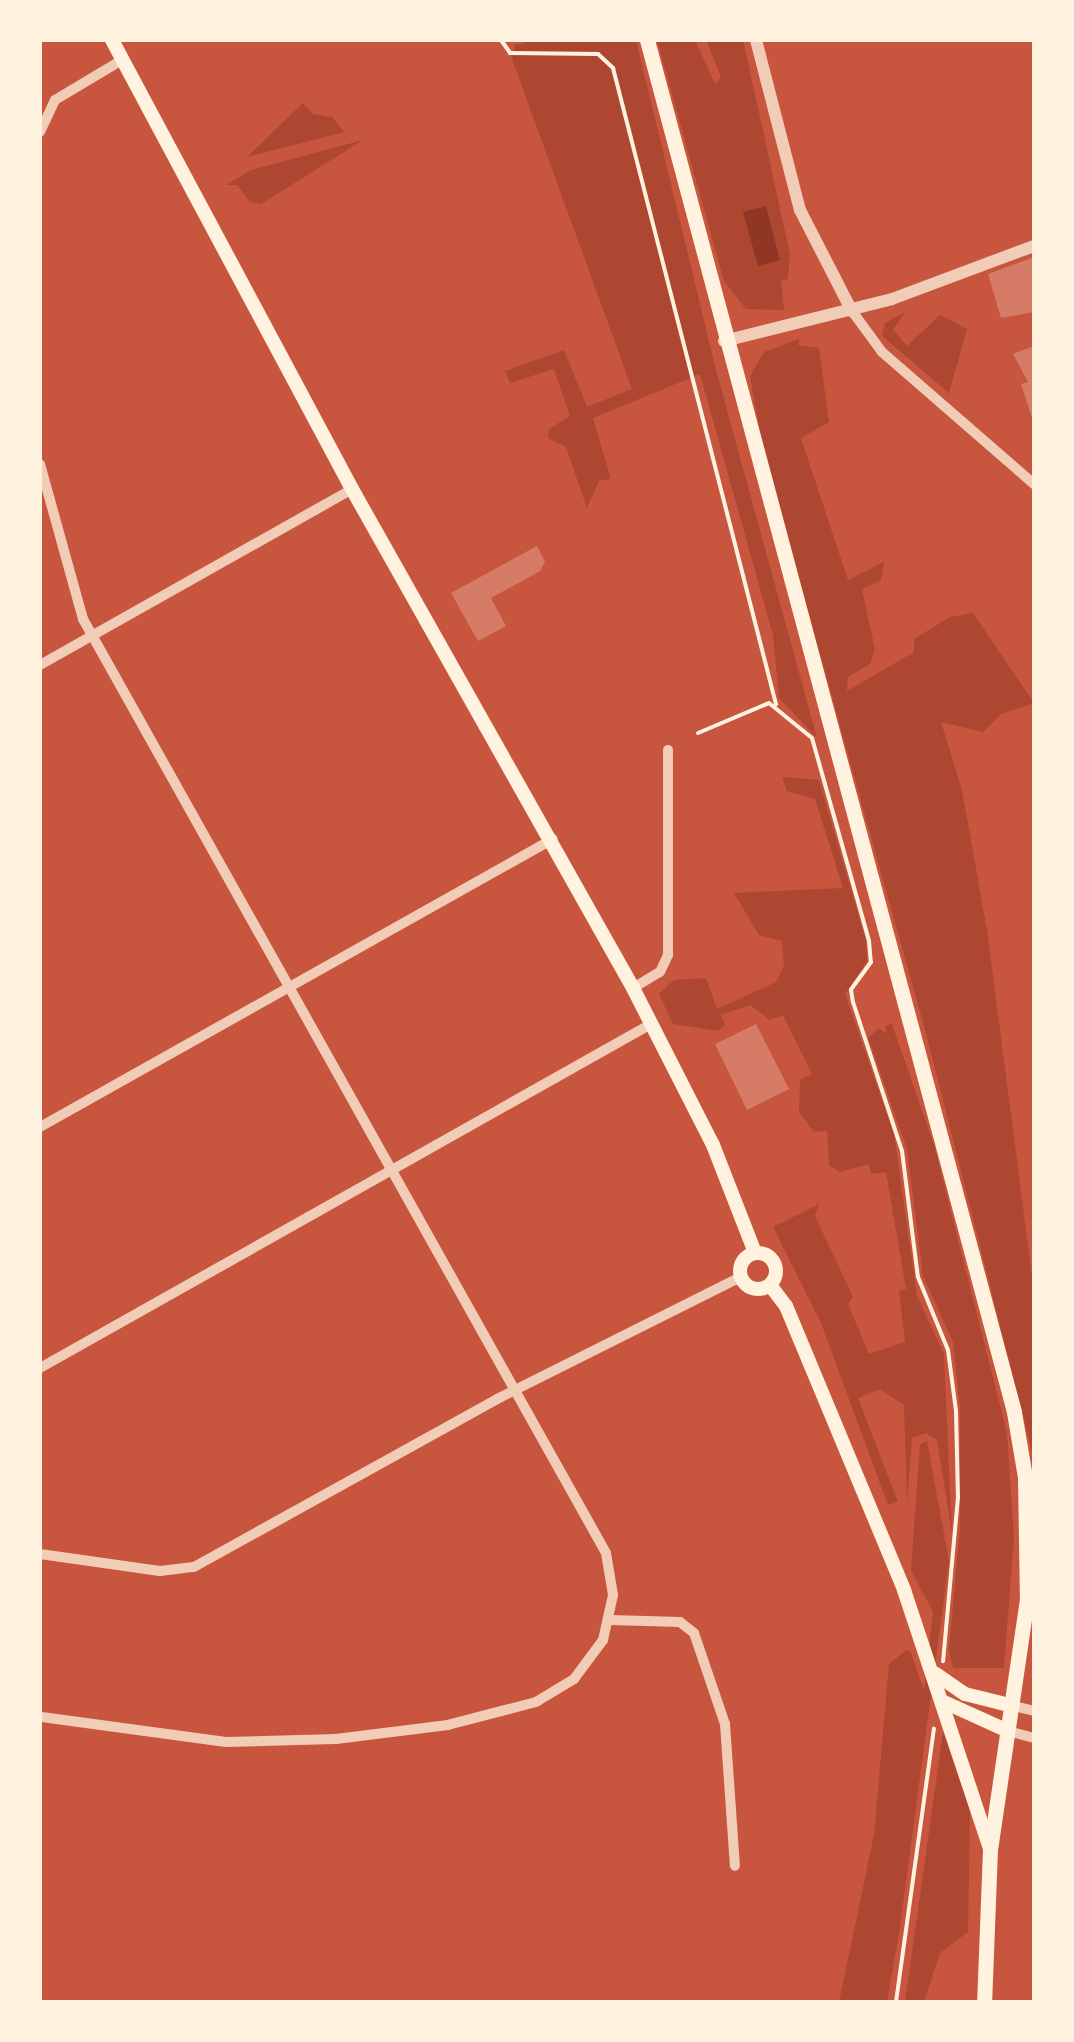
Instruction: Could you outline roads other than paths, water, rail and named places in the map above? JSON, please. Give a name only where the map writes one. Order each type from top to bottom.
[{"type":"main road","points":[[112,40],[352,489],[633,988],[713,1145],[754,1253],[774,1261],[770,1285],[820,1382],[935,1673],[990,1848]]},
{"type":"main road","points":[[646,40],[1020,1445],[1028,1568],[1013,1706],[990,1848],[984,2002]]},
{"type":"main road","points":[[754,1253],[742,1262],[741,1277],[753,1288],[770,1285]]},
{"type":"main road","points":[[935,1673],[966,1694],[1013,1706]]},
{"type":"main road","points":[[943,1702],[1008,1731]]},
{"type":"street","points":[[756,40],[794,192],[834,286],[882,352],[1034,484]]},
{"type":"street","points":[[40,132],[45,103],[122,60]]},
{"type":"street","points":[[724,341],[852,312],[1034,246]]},
{"type":"street","points":[[40,464],[83,618],[96,634],[606,1554],[611,1620],[590,1662],[558,1691],[448,1725],[336,1739],[226,1742],[40,1717]]},
{"type":"street","points":[[40,666],[352,489]]},
{"type":"street","points":[[633,988],[660,972],[668,955],[668,750]]},
{"type":"street","points":[[40,1127],[552,839]]},
{"type":"street","points":[[40,1368],[652,1024]]},
{"type":"street","points":[[40,1554],[184,1571],[515,1391],[741,1277]]},
{"type":"street","points":[[611,1620],[680,1622],[694,1634],[725,1724],[734,1866]]},
{"type":"street","points":[[1013,1706],[1034,1712]]},
{"type":"street","points":[[1008,1731],[1034,1738]]}]
